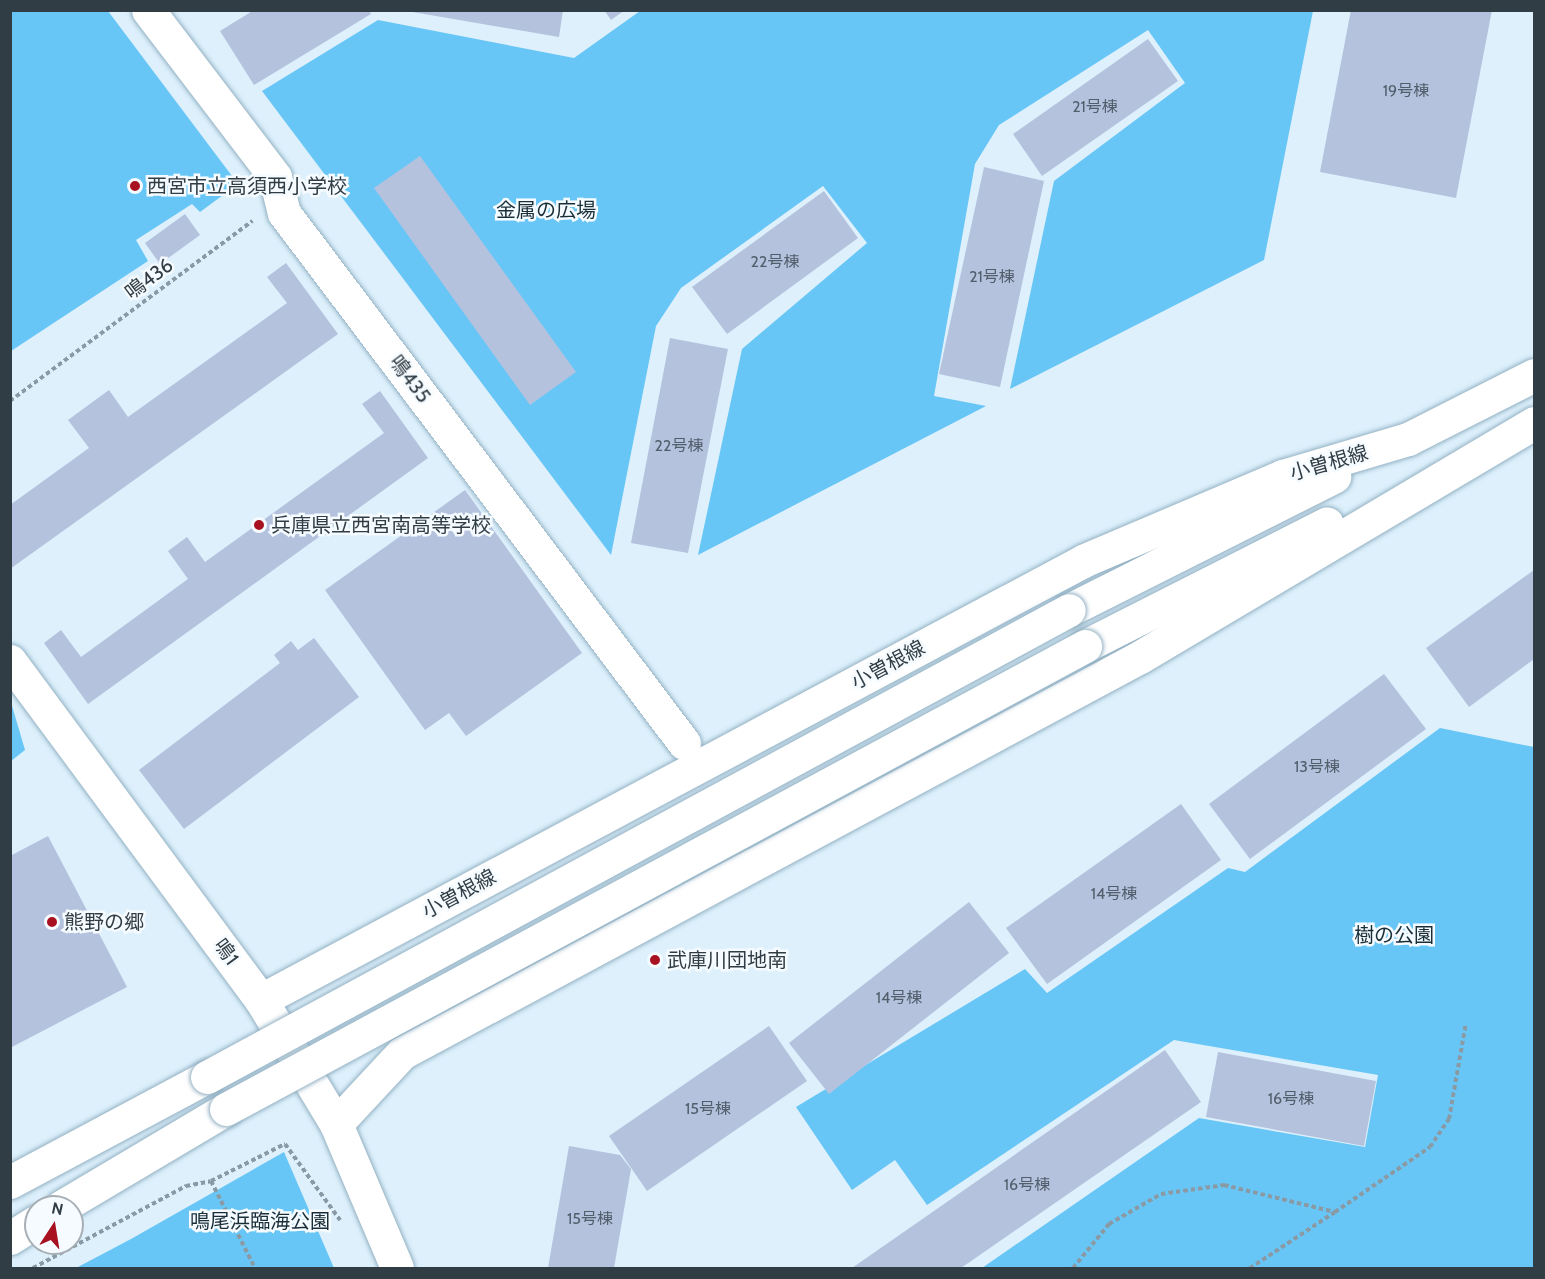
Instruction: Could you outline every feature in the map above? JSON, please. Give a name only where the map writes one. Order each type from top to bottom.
[{"type":"street","name":"鳴435","points":[[148,10],[275,177],[284,213],[684,743]]},
{"type":"street","name":"小曽根線","points":[[261,1000],[1085,560],[1283,476],[1408,439],[1534,375]]},
{"type":"street","points":[[336,1124],[402,1053],[1140,657],[1534,423]]},
{"type":"street","points":[[10,1182],[1068,610],[1408,439]]},
{"type":"street","points":[[81,1195],[226,1109],[1201,583],[1494,445]]},
{"type":"street","name":"鳴1","points":[[10,661],[261,1000],[336,1124],[397,1269]]},
{"type":"street","points":[[10,1238],[24,1229]]},
{"type":"path","name":"鳴436","points":[[10,401],[281,199]]},
{"type":"path","points":[[1250,1269],[1430,1147],[1449,1119],[1466,1023]]},
{"type":"path","points":[[33,1269],[186,1186],[211,1181],[285,1144],[340,1220],[371,1205]]},
{"type":"path","points":[[211,1181],[255,1269]]},
{"type":"path","points":[[1073,1269],[1109,1224],[1172,1192],[1224,1185],[1335,1212]]},
{"type":"green space","name":"西宮市立高須西小学校","points":[[11,10],[108,11],[238,184],[200,212],[192,204],[136,240],[148,261],[11,351]]},
{"type":"green space","name":"金属の広場","points":[[640,11],[1313,11],[1264,260],[1010,389],[1054,181],[1185,83],[1148,30],[999,125],[975,164],[934,396],[986,406],[698,555],[742,349],[867,243],[823,186],[681,288],[656,326],[611,555],[262,91],[378,20],[574,58]]},
{"type":"green space","points":[[10,699],[25,750],[11,761],[10,761]]},
{"type":"green space","name":"樹の公園","points":[[1440,728],[1534,747],[1534,1268],[982,1268],[1199,1118],[1365,1147],[1378,1075],[1174,1040],[927,1205],[895,1160],[852,1190],[796,1107],[1025,969],[1047,993],[1228,868],[1245,872]]},
{"type":"green space","name":"鳴尾浜臨海公園","points":[[284,1152],[334,1268],[76,1268],[131,1239]]},
{"type":"building","points":[[254,10],[369,10],[371,14],[254,85],[220,31]]},
{"type":"building","points":[[401,10],[563,10],[559,37]]},
{"type":"building","points":[[604,10],[625,10],[611,20]]},
{"type":"building","points":[[1351,10],[1492,10],[1456,198],[1320,172]]},
{"type":"building","points":[[1148,39],[1178,81],[1042,176],[1013,134]]},
{"type":"building","points":[[420,156],[576,372],[530,405],[374,188]]},
{"type":"building","points":[[984,167],[1044,181],[1000,387],[939,374]]},
{"type":"building","points":[[824,191],[858,238],[727,334],[692,287]]},
{"type":"building","points":[[185,214],[200,235],[160,264],[145,243]]},
{"type":"building","points":[[286,263],[338,334],[10,569],[10,505],[89,448],[68,420],[109,390],[128,417],[287,303],[267,277]]},
{"type":"building","points":[[670,338],[728,349],[688,553],[631,543]]},
{"type":"building","points":[[380,391],[428,458],[88,704],[44,643],[61,630],[81,657],[188,579],[168,551],[187,537],[205,562],[384,433],[362,404]]},
{"type":"building","points":[[465,490],[582,653],[466,736],[449,713],[425,730],[325,590]]},
{"type":"building","points":[[1534,570],[1534,659],[1469,707],[1426,648]]},
{"type":"building","points":[[314,638],[359,697],[184,829],[139,770],[280,663],[274,655],[291,641],[298,650]]},
{"type":"building","points":[[1384,674],[1426,729],[1250,859],[1209,804]]},
{"type":"building","points":[[1181,804],[1221,860],[1047,984],[1006,928]]},
{"type":"building","name":"熊野の郷","points":[[48,836],[127,987],[10,1048],[10,856]]},
{"type":"building","points":[[969,902],[1009,953],[829,1094],[789,1043]]},
{"type":"building","points":[[769,1026],[807,1081],[647,1191],[609,1136]]},
{"type":"building","points":[[1165,1050],[1201,1102],[961,1268],[852,1268]]},
{"type":"building","points":[[1218,1052],[1376,1081],[1364,1146],[1206,1117]]},
{"type":"building","points":[[569,1146],[620,1155],[631,1169],[614,1268],[548,1268]]},
{"type":"place","name":"西宮市立高須西小学校","points":[[135,186]]},
{"type":"place","name":"兵庫県立西宮南高等学校","points":[[259,525]]},
{"type":"place","name":"熊野の郷","points":[[52,922]]},
{"type":"place","name":"武庫川団地南","points":[[655,960]]}]
